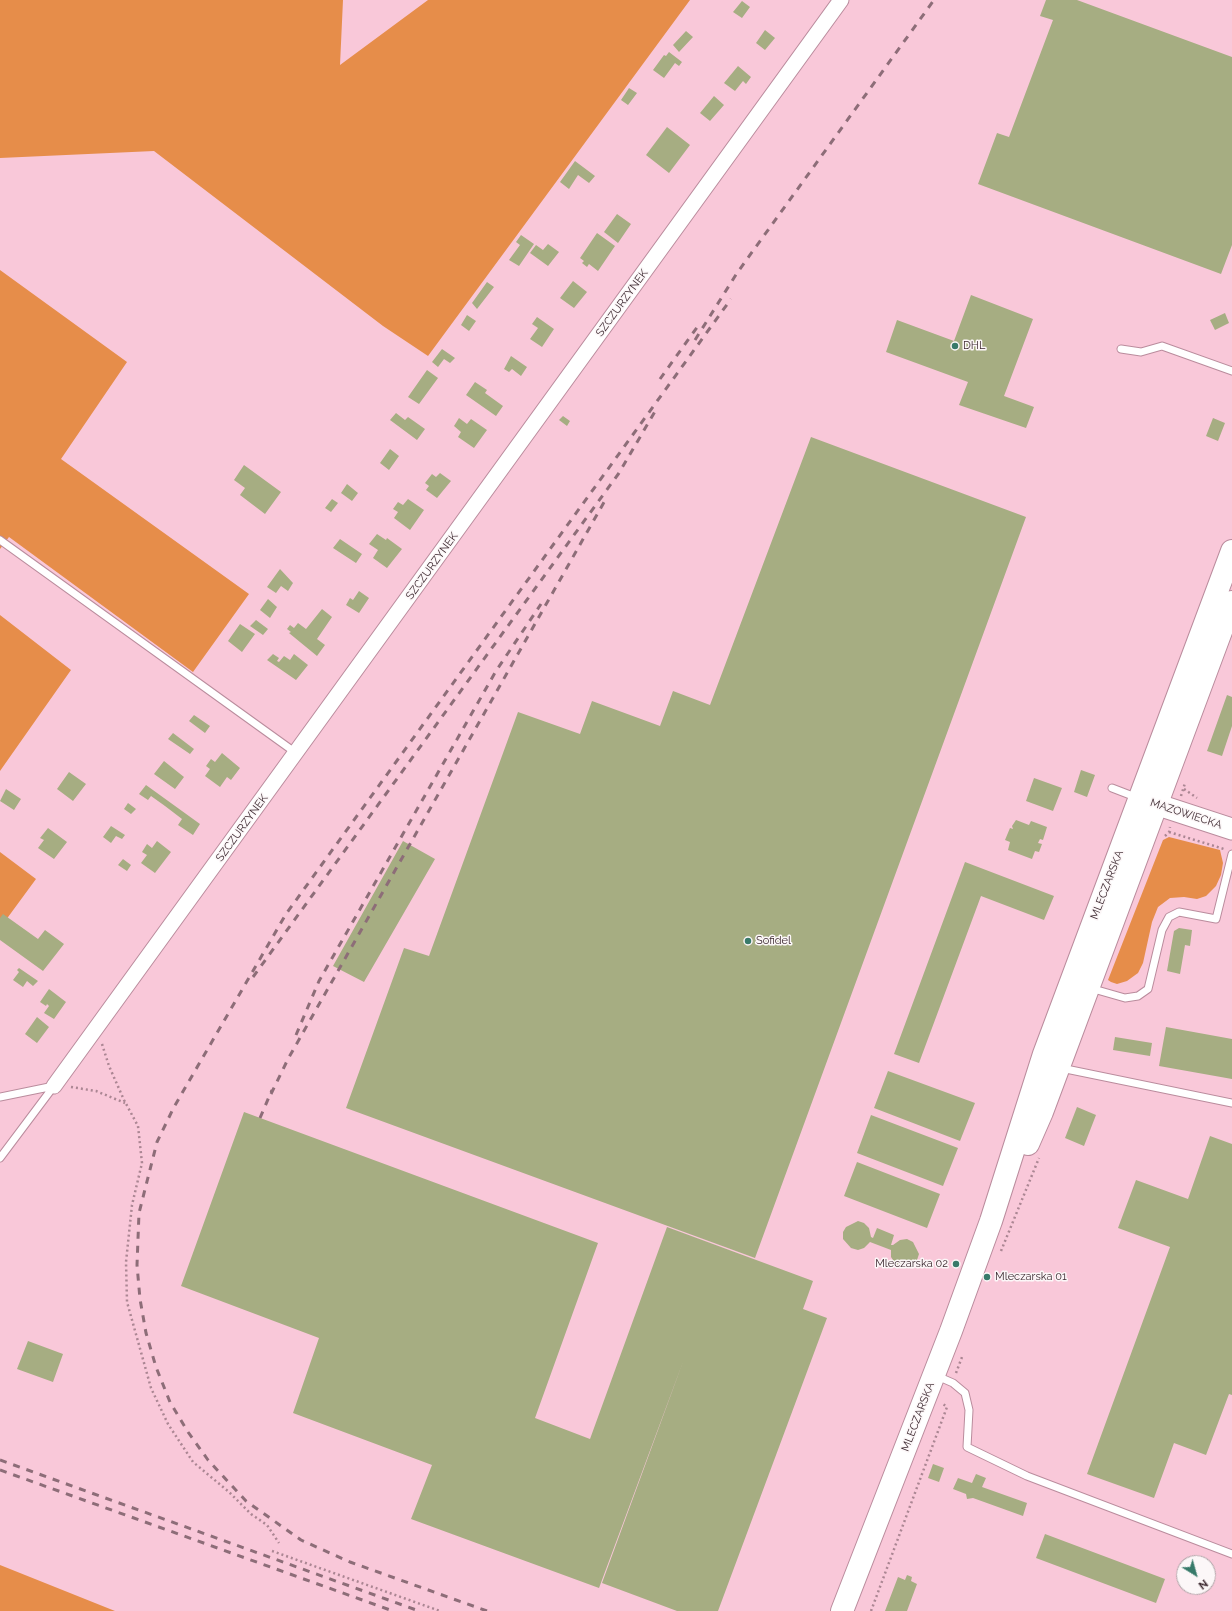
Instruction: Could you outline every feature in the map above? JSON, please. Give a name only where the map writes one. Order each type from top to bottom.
[{"type":"main road","name":"MLECZARSKA","points":[[991,1221],[1042,1112],[1059,1068],[1080,985],[1148,802],[1232,551]]},
{"type":"main road","name":"MLECZARSKA","points":[[1148,802],[1232,602]]},
{"type":"main road","name":"MLECZARSKA","points":[[842,1611],[934,1376],[991,1221],[1044,1054],[1080,985]]},
{"type":"street","name":"SZCZURZYNEK","points":[[54,1086],[841,0]]},
{"type":"street","name":"MAZOWIECKA","points":[[1148,802],[1232,829]]},
{"type":"lane","points":[[1121,349],[1141,352],[1162,346],[1232,371]]},
{"type":"lane","points":[[0,540],[296,754]]},
{"type":"lane","points":[[1112,788],[1148,802]]},
{"type":"lane","points":[[1080,985],[1125,998],[1138,996],[1148,989],[1162,930],[1169,917],[1179,912],[1216,919],[1231,852]]},
{"type":"lane","points":[[1059,1068],[1232,1103]]},
{"type":"lane","points":[[0,1097],[54,1086]]},
{"type":"lane","points":[[0,1158],[54,1086]]},
{"type":"lane","points":[[934,1376],[953,1383],[965,1394],[969,1410],[967,1447],[1027,1476],[1232,1554]]},
{"type":"path","points":[[1169,832],[1231,852]]},
{"type":"path","points":[[99,1024],[103,1050],[125,1103],[138,1126],[142,1163],[132,1205],[126,1262],[128,1302],[152,1388],[168,1424],[193,1462],[229,1492],[251,1514],[267,1525],[278,1543]]},
{"type":"path","points":[[54,1086],[96,1091],[125,1103]]},
{"type":"path","points":[[871,1611],[947,1407],[942,1404]]},
{"type":"path","points":[[272,1550],[440,1611]]},
{"type":"shaded area","points":[[0,0],[343,0],[340,65],[428,0],[690,0],[428,356],[383,326],[154,151],[0,158]]},
{"type":"shaded area","points":[[0,270],[127,362],[61,459],[249,594],[193,672],[9,537],[0,549]]},
{"type":"shaded area","points":[[0,615],[71,670],[0,771]]},
{"type":"shaded area","points":[[1169,837],[1220,850],[1223,863],[1221,875],[1216,886],[1206,896],[1197,899],[1184,897],[1170,898],[1158,907],[1152,922],[1143,963],[1138,973],[1127,981],[1117,984],[1111,982],[1108,980],[1163,840]]},
{"type":"shaded area","points":[[0,852],[36,879],[0,928]]},
{"type":"shaded area","points":[[0,1565],[115,1611],[0,1611]]},
{"type":"building","points":[[1046,0],[1077,0],[1232,57],[1232,245],[1221,274],[978,184],[997,133],[1009,137],[1053,20],[1040,16]]},
{"type":"building","points":[[742,1],[750,7],[742,18],[733,12]]},
{"type":"building","points":[[765,30],[775,38],[765,50],[756,43]]},
{"type":"building","points":[[686,31],[693,37],[679,52],[673,45]]},
{"type":"building","points":[[669,52],[682,62],[679,66],[675,63],[664,78],[653,70],[664,55],[666,56]]},
{"type":"building","points":[[738,66],[751,77],[746,84],[743,81],[735,91],[724,83]]},
{"type":"building","points":[[629,88],[637,93],[628,105],[621,100]]},
{"type":"building","points":[[714,96],[724,105],[710,121],[700,113]]},
{"type":"building","points":[[667,127],[690,145],[669,173],[646,155]]},
{"type":"building","points":[[575,161],[595,176],[589,183],[578,175],[569,189],[560,182]]},
{"type":"building","points":[[617,214],[631,224],[618,243],[604,232]]},
{"type":"building","points":[[597,233],[615,246],[598,271],[589,264],[587,267],[582,263],[584,261],[580,258]]},
{"type":"building","points":[[521,235],[534,244],[519,266],[509,260],[520,245],[516,242]]},
{"type":"building","points":[[548,244],[559,252],[548,266],[530,253],[536,245],[543,250]]},
{"type":"building","points":[[573,281],[587,292],[574,308],[560,298]]},
{"type":"building","points":[[487,282],[494,287],[477,309],[472,303]]},
{"type":"building","name":"DHL","points":[[971,295],[1033,319],[1004,396],[1034,407],[1026,428],[959,405],[968,382],[886,352],[897,320],[954,341]]},
{"type":"building","points":[[1225,313],[1229,323],[1215,330],[1210,320]]},
{"type":"building","points":[[467,315],[476,321],[469,331],[461,325]]},
{"type":"building","points":[[537,317],[554,329],[542,347],[530,339],[538,328],[532,324]]},
{"type":"building","points":[[442,349],[455,358],[450,363],[444,359],[438,367],[432,362]]},
{"type":"building","points":[[511,356],[527,367],[521,376],[512,369],[509,372],[504,369]]},
{"type":"building","points":[[427,370],[438,378],[419,404],[408,397]]},
{"type":"building","points":[[475,382],[487,390],[485,393],[503,406],[496,416],[466,395]]},
{"type":"building","points":[[396,413],[405,420],[408,417],[425,429],[417,440],[390,420]]},
{"type":"building","points":[[563,416],[570,421],[567,426],[559,420]]},
{"type":"building","points":[[459,418],[467,424],[471,419],[487,430],[474,448],[458,437],[461,432],[454,426]]},
{"type":"building","points":[[1213,418],[1225,423],[1218,441],[1206,436]]},
{"type":"building","name":"Sofidel","points":[[811,437],[1026,517],[755,1258],[346,1108],[404,948],[429,956],[518,712],[580,734],[592,701],[660,726],[673,691],[710,705]]},
{"type":"building","points":[[390,449],[399,456],[389,470],[380,463]]},
{"type":"building","points":[[244,465],[281,492],[265,514],[240,495],[245,488],[234,480]]},
{"type":"building","points":[[440,473],[451,481],[437,498],[426,490],[429,486],[425,483],[432,474],[436,477]]},
{"type":"building","points":[[347,484],[358,493],[352,501],[341,493]]},
{"type":"building","points":[[332,499],[338,503],[331,512],[325,508]]},
{"type":"building","points":[[408,499],[424,510],[410,530],[394,518],[398,512],[393,509],[398,502],[403,505]]},
{"type":"building","points":[[377,534],[386,540],[387,538],[402,549],[387,568],[373,558],[378,550],[369,544]]},
{"type":"building","points":[[340,539],[362,554],[356,563],[333,548]]},
{"type":"building","points":[[280,569],[293,583],[288,591],[281,586],[276,593],[267,587]]},
{"type":"building","points":[[359,591],[369,598],[359,613],[346,605],[350,598],[353,600]]},
{"type":"building","points":[[268,599],[277,607],[270,618],[260,610]]},
{"type":"building","points":[[322,609],[332,617],[317,639],[325,645],[317,656],[289,633],[291,632],[287,629],[290,625],[294,628],[298,623],[306,629]]},
{"type":"building","points":[[256,620],[268,629],[263,635],[250,626]]},
{"type":"building","points":[[240,624],[255,634],[242,652],[228,641]]},
{"type":"building","points":[[273,654],[279,658],[277,661],[279,662],[284,656],[290,660],[294,654],[308,665],[296,680],[267,660]]},
{"type":"building","points":[[1227,695],[1232,697],[1232,726],[1222,756],[1207,751]]},
{"type":"building","points":[[194,715],[210,726],[205,733],[189,721]]},
{"type":"building","points":[[173,733],[194,749],[190,754],[168,739]]},
{"type":"building","points":[[222,753],[240,768],[231,780],[227,777],[220,787],[205,776],[210,769],[206,766],[211,759],[215,762]]},
{"type":"building","points":[[164,761],[184,777],[175,789],[154,774]]},
{"type":"building","points":[[1081,770],[1095,775],[1087,797],[1074,792]]},
{"type":"building","points":[[69,772],[86,784],[73,801],[57,789]]},
{"type":"building","points":[[1034,778],[1062,788],[1053,811],[1026,801]]},
{"type":"building","points":[[146,785],[200,824],[193,835],[178,825],[182,819],[165,806],[151,796],[148,800],[139,794]]},
{"type":"building","points":[[6,789],[21,799],[14,810],[0,801]]},
{"type":"building","points":[[128,803],[136,809],[131,814],[124,809]]},
{"type":"building","points":[[1016,820],[1029,825],[1031,821],[1047,827],[1043,840],[1040,839],[1038,843],[1042,844],[1039,852],[1035,851],[1032,859],[1008,850],[1010,842],[1005,840],[1010,828],[1013,829],[1012,826]]},
{"type":"building","points":[[111,826],[125,835],[122,839],[116,836],[111,843],[103,837]]},
{"type":"building","points":[[48,828],[67,842],[54,859],[38,848],[44,840],[40,838]]},
{"type":"building","points":[[157,841],[171,852],[155,873],[141,863],[147,855],[142,852],[147,844],[152,848]]},
{"type":"building","points":[[403,841],[435,859],[364,982],[333,966]]},
{"type":"building","points":[[123,859],[131,865],[127,871],[118,865]]},
{"type":"building","points":[[965,862],[1054,896],[1044,920],[981,896],[919,1063],[894,1054]]},
{"type":"building","points":[[3,914],[38,939],[45,930],[64,944],[43,971],[0,940],[0,918]]},
{"type":"building","points":[[1179,928],[1192,930],[1190,946],[1185,945],[1180,974],[1167,971],[1174,931]]},
{"type":"building","points":[[19,968],[38,981],[33,986],[27,981],[23,987],[13,980],[19,972],[17,970]]},
{"type":"building","points":[[49,989],[66,1002],[54,1019],[44,1013],[49,1006],[47,1004],[46,1006],[40,1002]]},
{"type":"building","points":[[37,1017],[49,1027],[37,1043],[25,1034]]},
{"type":"building","points":[[1166,1027],[1232,1039],[1232,1079],[1159,1066]]},
{"type":"building","points":[[1115,1037],[1152,1043],[1150,1056],[1113,1050]]},
{"type":"building","points":[[888,1071],[975,1103],[960,1141],[874,1108]]},
{"type":"building","points":[[1077,1107],[1096,1115],[1084,1146],[1065,1138]]},
{"type":"building","points":[[244,1112],[598,1243],[535,1418],[590,1439],[667,1227],[813,1281],[803,1309],[827,1318],[718,1611],[677,1611],[602,1583],[684,1359],[599,1588],[411,1519],[432,1465],[293,1413],[319,1338],[181,1286]]},
{"type":"building","points":[[871,1115],[958,1148],[943,1186],[857,1153]]},
{"type":"building","points":[[1210,1136],[1232,1144],[1232,1395],[1229,1394],[1206,1455],[1174,1443],[1154,1498],[1087,1474],[1170,1247],[1118,1228],[1136,1180],[1188,1199]]},
{"type":"building","points":[[857,1162],[940,1194],[927,1228],[844,1196]]},
{"type":"building","points":[[858,1221],[864,1223],[869,1228],[871,1237],[873,1238],[877,1228],[894,1235],[891,1245],[900,1240],[907,1239],[913,1242],[919,1254],[917,1260],[907,1267],[900,1266],[895,1263],[891,1257],[891,1250],[870,1242],[864,1248],[858,1250],[851,1248],[843,1239],[843,1232],[846,1227]]},
{"type":"building","points":[[28,1341],[63,1354],[53,1382],[17,1369]]},
{"type":"building","points":[[933,1464],[944,1468],[939,1482],[928,1478]]},
{"type":"building","points":[[976,1474],[986,1478],[982,1487],[1027,1503],[1023,1516],[973,1498],[967,1499],[966,1494],[953,1489],[958,1478],[972,1483]]},
{"type":"building","points":[[1045,1534],[1165,1579],[1156,1603],[1036,1558]]},
{"type":"building","points":[[907,1575],[912,1577],[911,1581],[917,1584],[907,1611],[885,1611],[898,1577],[905,1580]]},
{"type":"railway","points":[[695,340],[737,273],[934,0]]},
{"type":"railway","points":[[487,1611],[350,1562],[301,1540],[246,1501],[208,1460],[188,1432],[170,1402],[156,1367],[146,1333],[140,1299],[137,1265],[139,1213],[157,1142],[174,1107],[286,914],[731,299]]},
{"type":"railway","points":[[660,379],[698,326]]},
{"type":"railway","points":[[253,977],[619,473],[657,408]]},
{"type":"railway","points":[[271,1094],[288,1059],[607,497]]},
{"type":"railway","points":[[296,1035],[319,981],[496,671],[541,604]]},
{"type":"railway","points":[[260,1118],[272,1090]]},
{"type":"railway","points":[[0,1460],[419,1611]]},
{"type":"railway","points":[[0,1470],[393,1611]]},
{"type":"place","name":"DHL","points":[[955,346]]},
{"type":"place","name":"Sofidel","points":[[748,941]]},
{"type":"place","name":"Mleczarska 02","points":[[956,1264]]},
{"type":"place","name":"Mleczarska 01","points":[[987,1277]]}]
